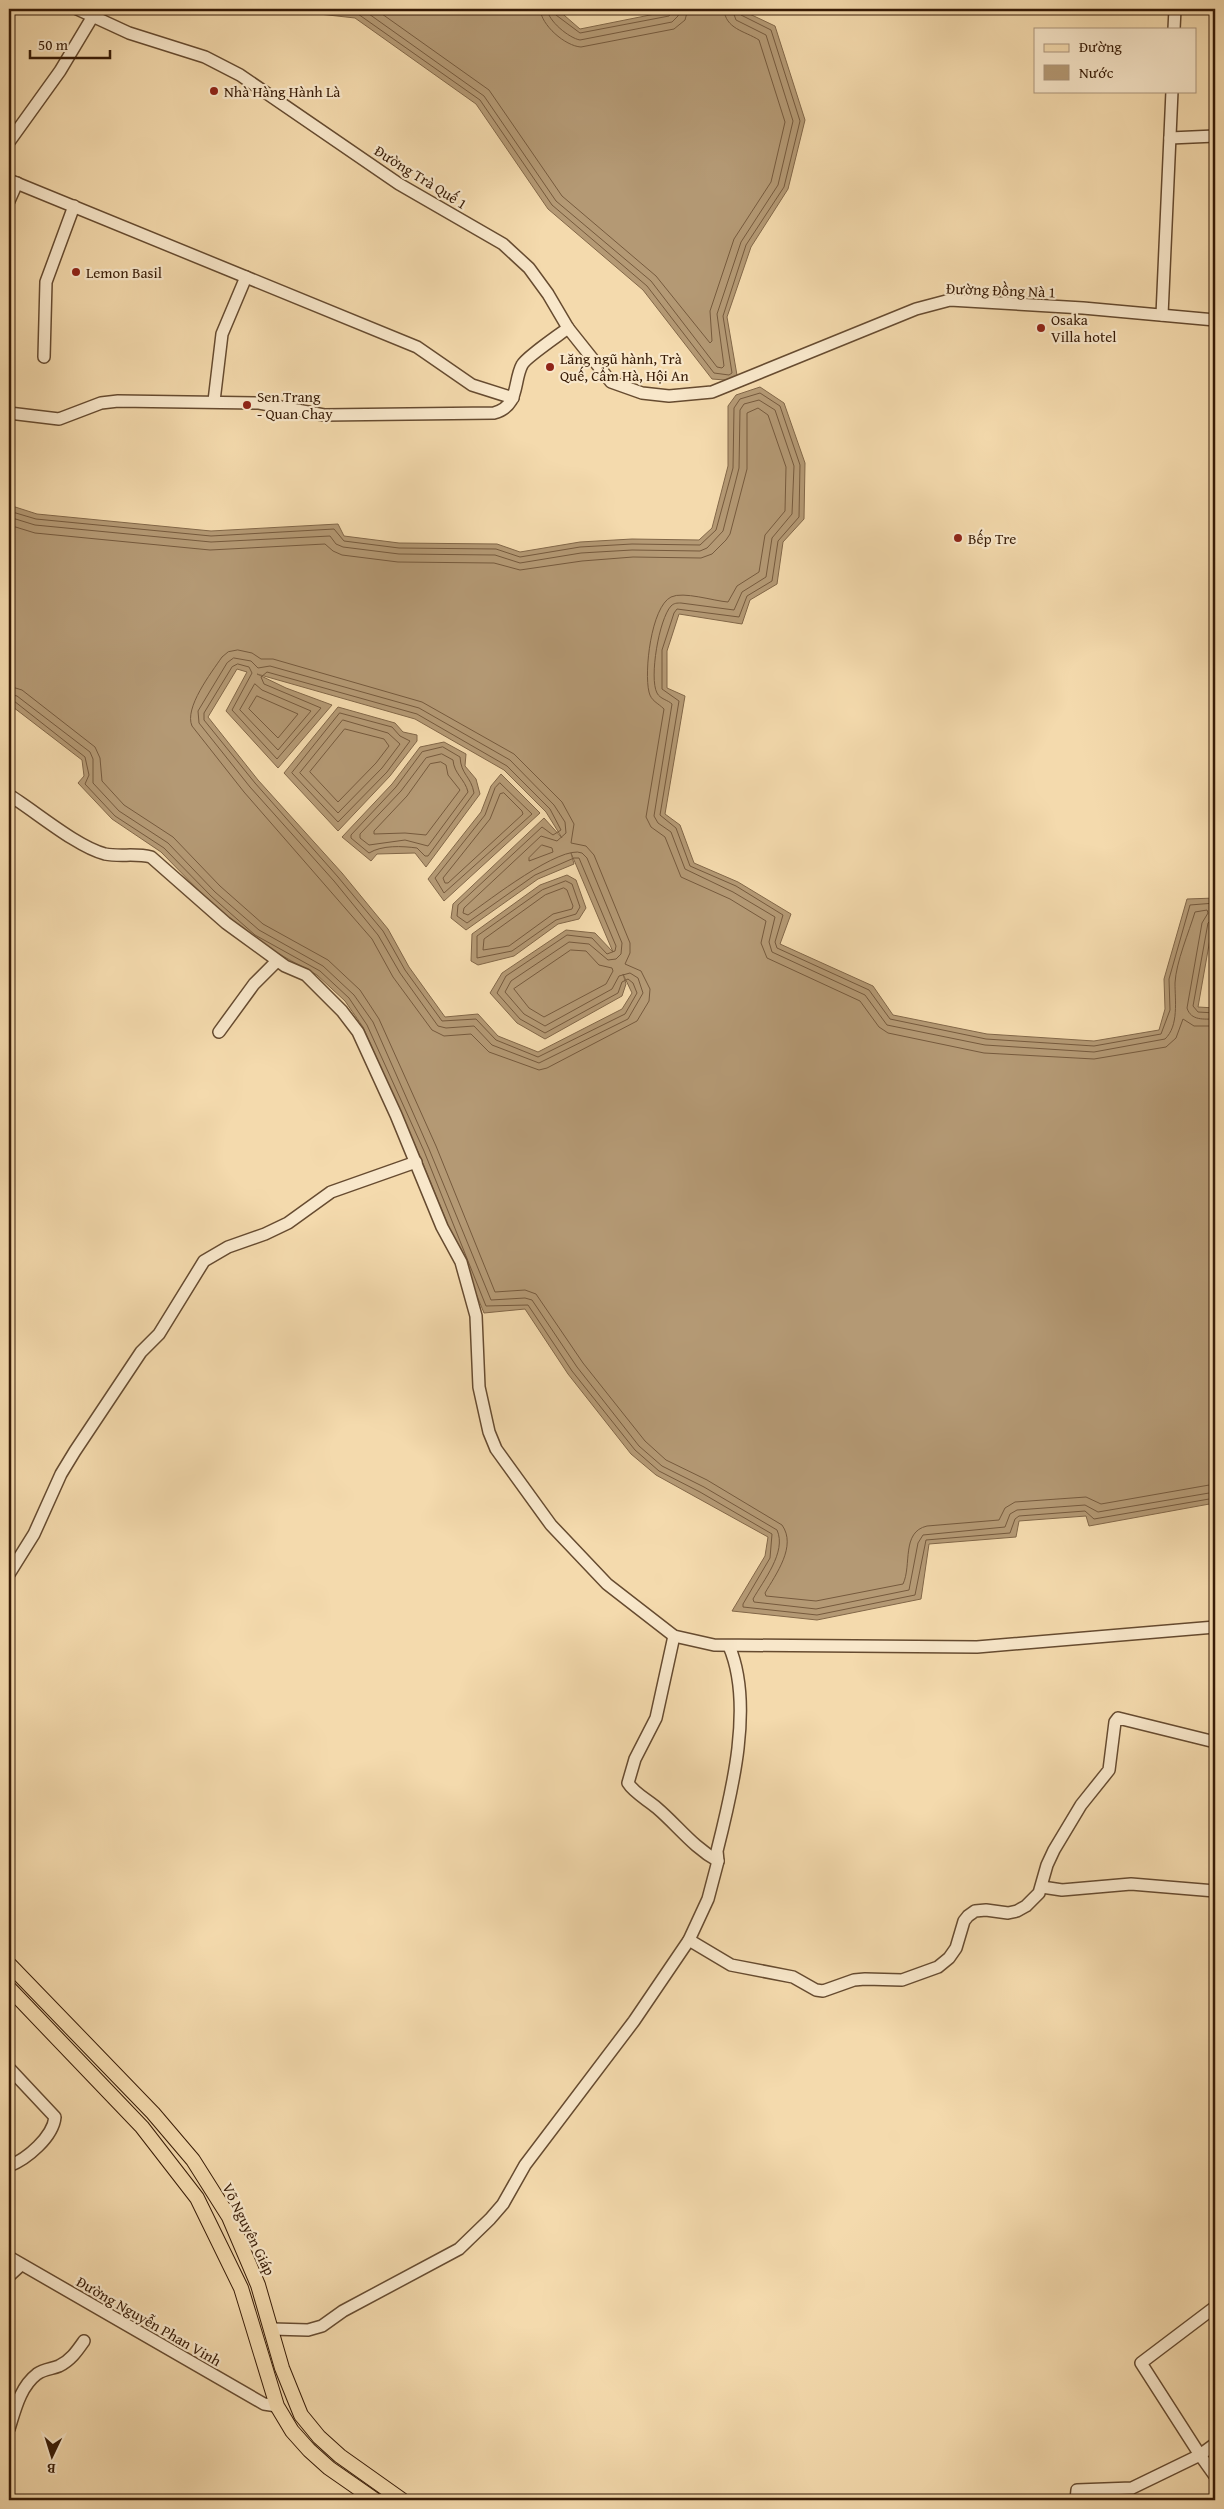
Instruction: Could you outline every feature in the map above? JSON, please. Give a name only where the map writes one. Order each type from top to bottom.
[{"type":"main road","name":"Võ Nguyên Giáp","points":[[9,1964],[153,2113],[192,2160],[228,2217],[258,2285],[282,2368],[301,2414],[319,2437],[340,2456],[402,2500]]},
{"type":"main road","points":[[9,1988],[142,2128],[197,2198],[241,2288],[277,2406],[292,2431],[309,2450],[329,2468],[375,2500]]},
{"type":"street","name":"Đường Trà Quế 1","points":[[77,9],[129,33],[205,57],[240,75],[399,184],[503,244],[529,268],[548,294],[568,328],[611,382],[642,393],[669,396],[712,392]]},
{"type":"street","points":[[1174,28],[1175,9]]},
{"type":"street","points":[[9,142],[60,71],[93,16]]},
{"type":"street","points":[[1162,315],[1172,92]]},
{"type":"street","points":[[1170,138],[1215,136]]},
{"type":"street","points":[[9,200],[13,181],[417,347],[472,385],[513,398]]},
{"type":"street","points":[[44,357],[46,282],[74,206]]},
{"type":"street","points":[[214,401],[222,334],[246,277]]},
{"type":"street","name":"Đường Đồng Nà 1","points":[[712,392],[916,309],[950,300],[1215,320]]},
{"type":"street","points":[[9,413],[59,418],[118,400],[259,403],[324,414],[484,414],[502,411],[513,398],[522,364],[568,328]]},
{"type":"street","points":[[9,795],[77,840],[104,854],[140,854],[151,857],[226,923],[277,961],[306,975],[342,1011],[358,1032],[416,1162],[442,1226],[455,1248],[476,1316],[478,1387],[489,1432],[496,1449],[551,1525],[608,1584],[674,1636],[729,1646],[773,1644],[805,1647],[978,1647],[1215,1627]]},
{"type":"street","points":[[219,1032],[254,984],[277,961]]},
{"type":"street","points":[[9,1574],[30,1540],[61,1474],[75,1451],[141,1352],[159,1334],[204,1261],[228,1247],[265,1234],[288,1223],[330,1192],[416,1162]]},
{"type":"street","points":[[674,1636],[656,1718],[635,1759],[628,1783],[631,1788],[660,1811],[688,1840],[718,1861]]},
{"type":"street","points":[[272,2329],[308,2330],[322,2326],[350,2307],[440,2261],[459,2249],[475,2235],[503,2204],[525,2165],[634,2021],[688,1940],[708,1900],[718,1861],[717,1851],[732,1791],[738,1752],[738,1672],[729,1646]]},
{"type":"street","points":[[688,1940],[731,1965],[793,1977],[816,1990],[824,1991],[860,1979],[902,1980],[938,1967],[950,1958],[956,1948],[964,1921],[975,1911],[986,1910],[1008,1913],[1017,1911],[1034,1899],[1042,1887],[1047,1864],[1054,1850],[1081,1805],[1109,1770],[1115,1722],[1118,1718],[1215,1742]]},
{"type":"street","points":[[1042,1887],[1062,1890],[1131,1884],[1215,1891]]},
{"type":"street","points":[[9,2068],[55,2117],[52,2129],[42,2141],[9,2166]]},
{"type":"street","name":"Đường Nguyễn Phan Vinh","points":[[9,2257],[264,2404],[277,2406]]},
{"type":"street","points":[[9,2276],[21,2265]]},
{"type":"street","points":[[1215,2307],[1141,2362],[1215,2476]]},
{"type":"street","points":[[9,2430],[19,2398],[31,2380],[45,2370],[69,2360],[84,2341]]},
{"type":"street","points":[[1076,2500],[1077,2490],[1132,2488],[1200,2455],[1215,2444]]},
{"type":"water","points":[[307,9],[557,9],[580,29],[680,9],[739,9],[775,26],[805,120],[788,189],[751,247],[727,317],[738,381],[712,379],[643,290],[548,209],[476,104],[355,18],[319,14]]},
{"type":"water","points":[[760,387],[784,403],[805,463],[804,519],[783,542],[777,584],[750,600],[742,624],[679,614],[667,651],[667,688],[685,696],[665,814],[680,825],[694,863],[738,882],[791,914],[780,944],[873,986],[893,1015],[987,1034],[1094,1041],[1159,1030],[1165,1009],[1164,979],[1187,899],[1215,898],[1213,922],[1198,1007],[1215,1008],[1215,1503],[1089,1526],[1086,1516],[1019,1521],[1016,1537],[929,1544],[921,1599],[817,1620],[732,1611],[765,1556],[768,1537],[656,1475],[631,1454],[568,1374],[525,1309],[484,1313],[419,1154],[363,1027],[345,1001],[317,975],[252,939],[208,900],[161,852],[112,819],[78,783],[84,776],[82,760],[9,704],[9,505],[37,514],[211,531],[338,524],[344,536],[399,543],[497,544],[520,552],[580,542],[632,539],[699,540],[712,528],[728,466],[728,406],[736,395]],"holes":[[[237,669],[247,672],[226,711],[278,768],[332,705],[286,688],[257,674],[415,719],[504,770],[546,812],[562,838],[544,818],[453,904],[451,918],[466,930],[538,879],[574,864],[571,853],[613,952],[595,933],[566,930],[502,973],[490,993],[517,1023],[545,1039],[622,996],[626,984],[623,974],[632,993],[622,1009],[538,1052],[498,1036],[478,1014],[445,1017],[409,967],[388,929],[342,873],[258,780],[208,717]]]},
{"type":"water","points":[[338,707],[395,723],[403,732],[417,735],[417,741],[390,776],[338,831],[284,773]]},
{"type":"water","points":[[444,742],[466,754],[465,766],[476,779],[480,794],[426,867],[415,853],[377,854],[371,861],[342,837],[392,784],[420,747]]},
{"type":"water","points":[[501,774],[540,813],[444,901],[428,879],[481,812],[491,786]]},
{"type":"water","points":[[567,875],[576,880],[586,908],[579,919],[558,924],[514,956],[478,965],[471,961],[472,934],[540,885]]},
{"type":"place","name":"Nhà Hàng Hành Là","points":[[214,91]]},
{"type":"place","name":"Lemon Basil","points":[[76,272]]},
{"type":"place","name":"Osaka Villa hotel","points":[[1041,328]]},
{"type":"place","name":"Lăng ngũ hành, Trà Quế, Cẩm Hà, Hội An","points":[[550,367]]},
{"type":"place","name":"Sen Trang - Quan Chay","points":[[247,405]]},
{"type":"place","name":"Bếp Tre","points":[[958,538]]}]
